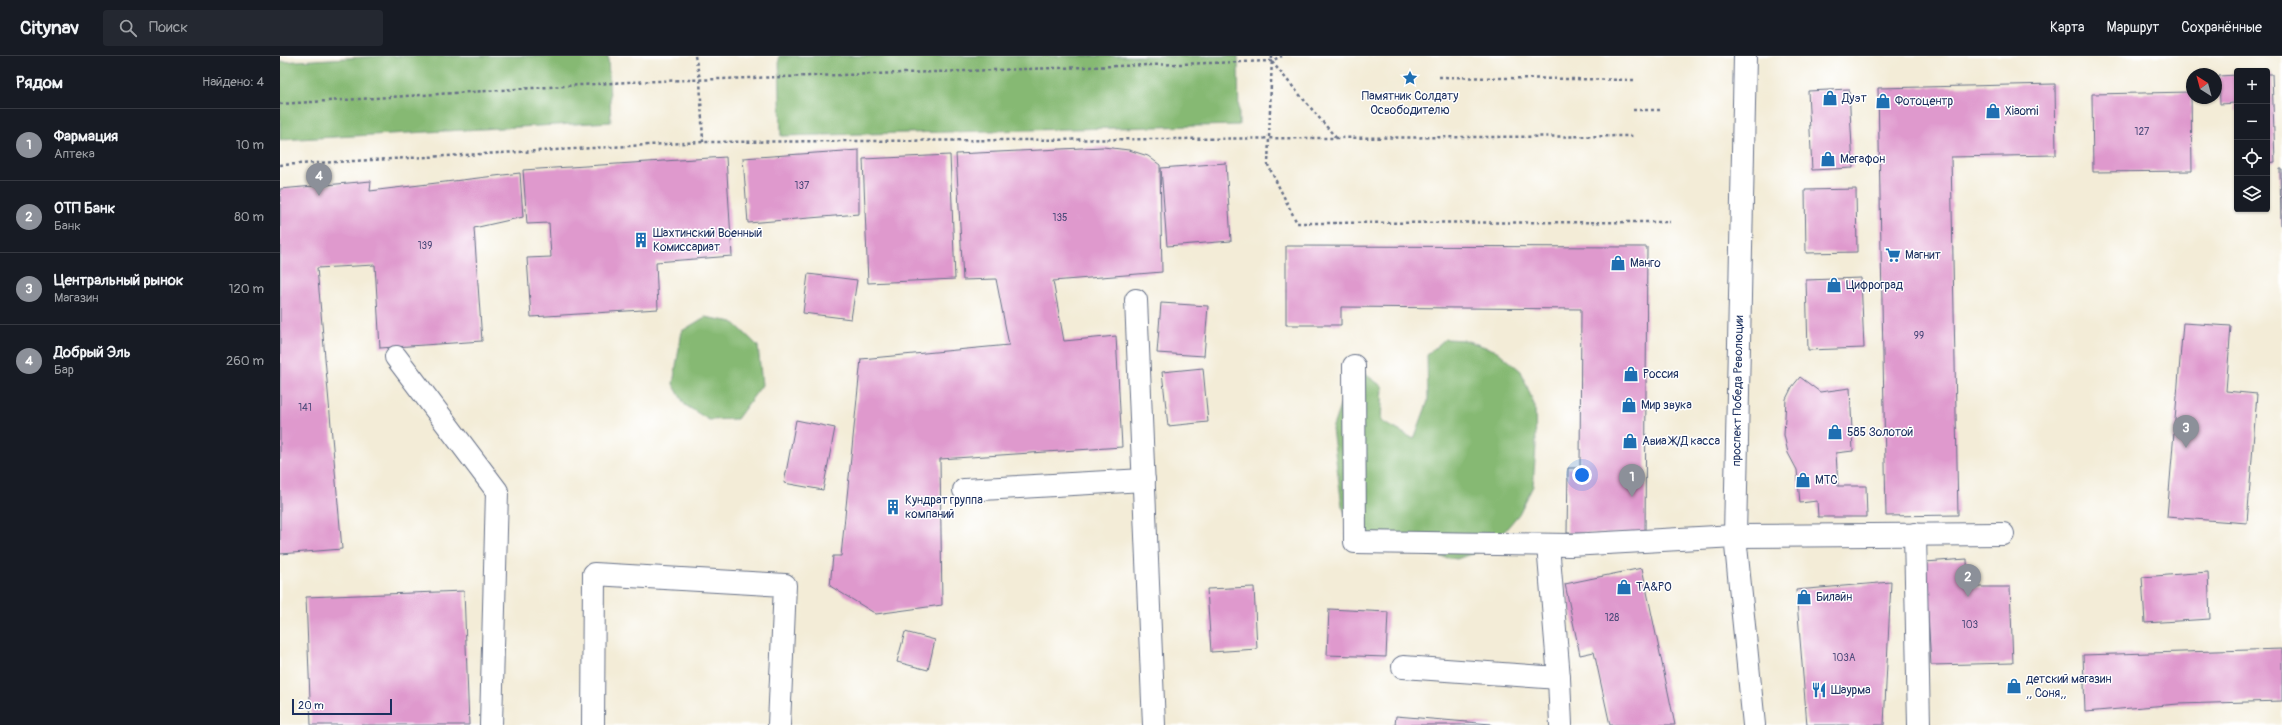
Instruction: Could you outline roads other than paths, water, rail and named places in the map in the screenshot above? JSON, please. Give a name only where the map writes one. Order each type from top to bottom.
[{"type":"main road","name":"проспект Победа Революции","points":[[1745,56],[1735,536],[1754,725]]},
{"type":"main road","points":[[1136,300],[1154,725]]},
{"type":"main road","points":[[396,357],[497,491],[491,725]]},
{"type":"main road","points":[[1354,366],[1355,542],[1548,545],[1735,536],[2003,534]]},
{"type":"main road","points":[[964,490],[1144,480]]},
{"type":"main road","points":[[1915,534],[1919,725]]},
{"type":"main road","points":[[1548,545],[1560,678],[1561,725]]},
{"type":"main road","points":[[594,725],[594,574],[785,585],[779,725]]},
{"type":"main road","points":[[1403,667],[1560,678]]},
{"type":"place","name":"Памятник Солдату Освободителю","points":[[1410,78]]},
{"type":"place","name":"Дуэт","points":[[1830,98]]},
{"type":"place","name":"Фотоцентр","points":[[1883,101]]},
{"type":"place","name":"Xiaomi","points":[[1993,111]]},
{"type":"place","name":"Мегафон","points":[[1828,159]]},
{"type":"place","name":"Добрый Эль","points":[[319,196]]},
{"type":"place","name":"Шахтинский Военный Комиссариат","points":[[641,240]]},
{"type":"place","name":"Магнит","points":[[1893,255]]},
{"type":"place","name":"Манго","points":[[1618,263]]},
{"type":"place","name":"Цифроград","points":[[1834,285]]},
{"type":"place","name":"Россия","points":[[1631,374]]},
{"type":"place","name":"Мир звука","points":[[1629,405]]},
{"type":"place","name":"585 Золотой","points":[[1835,432]]},
{"type":"place","name":"Авиа Ж/Д касса","points":[[1630,441]]},
{"type":"place","name":"Центральный рынок","points":[[2186,448]]},
{"type":"place","name":"МТС","points":[[1803,480]]},
{"type":"place","name":"Фармация","points":[[1632,497]]},
{"type":"place","name":"Кундрат группа компаний","points":[[893,507]]},
{"type":"place","name":"ТА&РО","points":[[1624,587]]},
{"type":"place","name":"Билайн","points":[[1804,597]]},
{"type":"place","name":"ОТП Банк","points":[[1968,597]]},
{"type":"place","name":"детский магазин ,, Соня,,","points":[[2014,686]]},
{"type":"place","name":"Шаурма","points":[[1819,690]]}]
